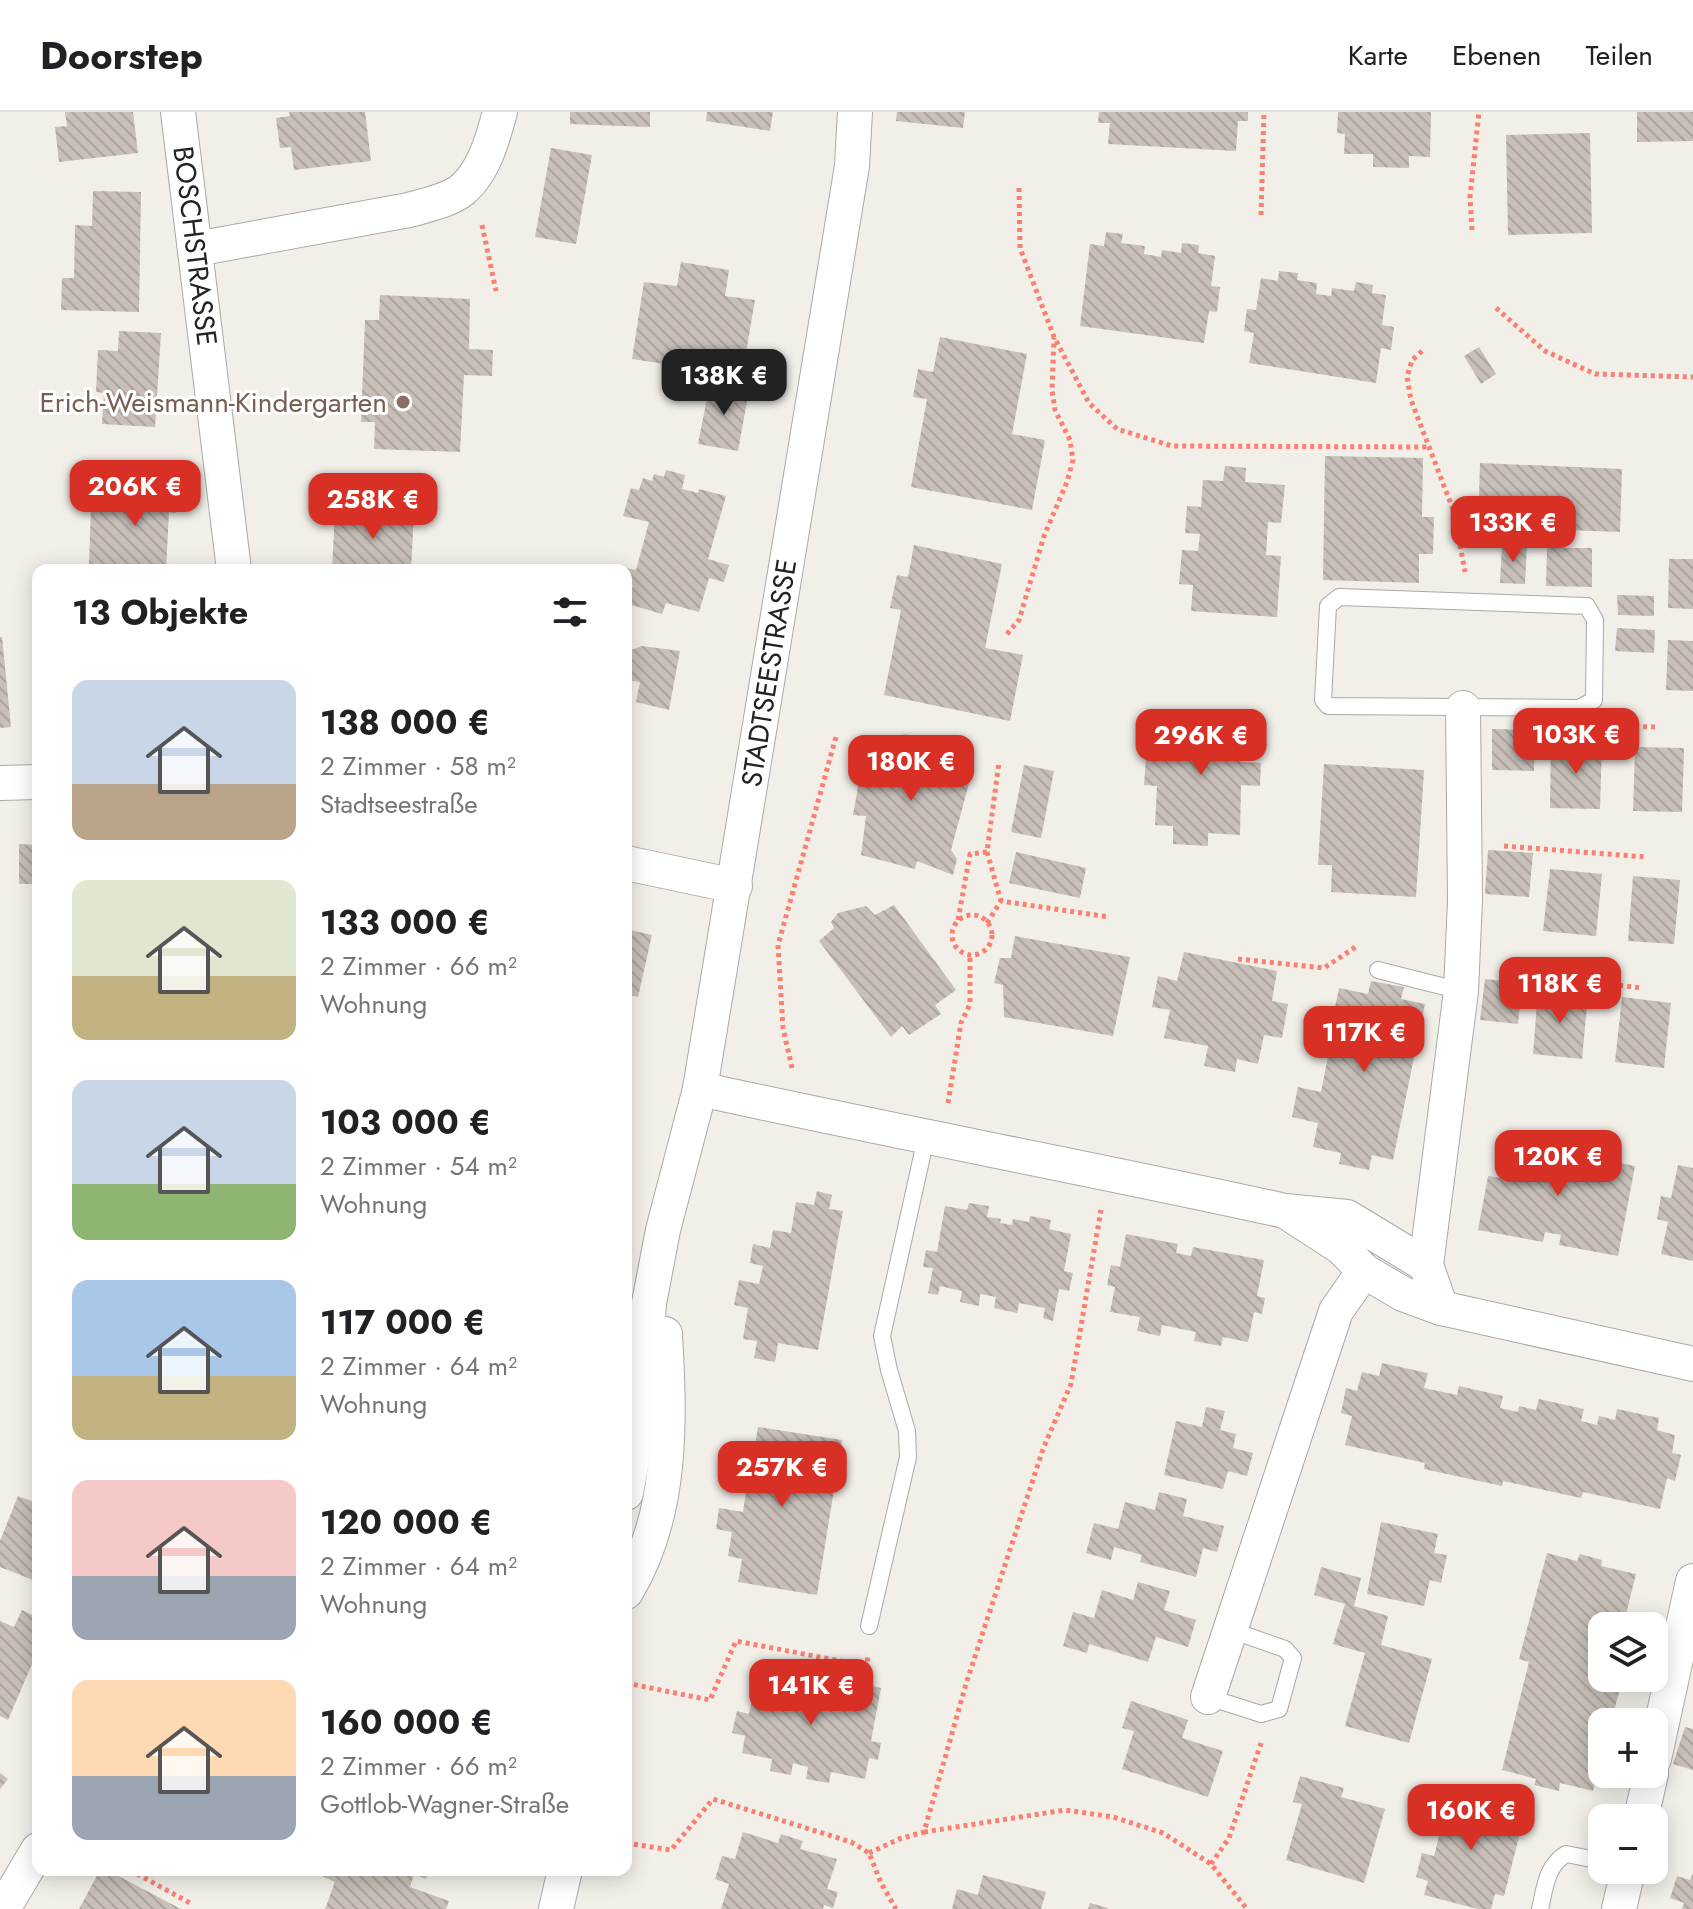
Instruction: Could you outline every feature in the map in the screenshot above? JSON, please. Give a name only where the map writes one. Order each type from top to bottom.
[{"type":"street","name":"BOSCHSTRASSE","points":[[178,112],[233,564]]},
{"type":"street","points":[[196,249],[409,210],[444,199],[463,189],[488,153],[500,112]]},
{"type":"street","name":"STADTSEESTRASSE","points":[[632,1461],[642,1407],[649,1303],[663,1230],[700,1089],[852,166],[855,112]]},
{"type":"street","points":[[1441,1308],[1426,1265],[1461,991],[1465,900],[1463,708]]},
{"type":"street","points":[[0,783],[32,782]]},
{"type":"street","points":[[632,864],[735,886]]},
{"type":"street","points":[[700,1089],[1285,1211],[1347,1217],[1426,1265]]},
{"type":"street","points":[[1285,1211],[1342,1248],[1364,1271],[1403,1294],[1441,1308],[1693,1364]]},
{"type":"street","name":"STADTSEESTRASSE","points":[[632,1580],[652,1538],[662,1497],[670,1411],[663,1306],[663,1230]]},
{"type":"street","points":[[1208,1697],[1336,1311],[1364,1271]]},
{"type":"street","points":[[1665,1708],[1693,1581]]},
{"type":"street","points":[[3,1909],[32,1860]]},
{"type":"street","points":[[556,1909],[564,1876]]},
{"type":"street","points":[[1619,1909],[1625,1884]]},
{"type":"lane","points":[[1339,597],[1587,606],[1595,620],[1594,700],[1579,708],[1463,708],[1328,706],[1323,700],[1328,606],[1339,597]]},
{"type":"lane","points":[[1378,970],[1461,991]]},
{"type":"lane","points":[[869,1626],[908,1457],[907,1431],[882,1336],[934,1140]]},
{"type":"lane","points":[[1208,1697],[1261,1714],[1279,1709],[1293,1658],[1285,1649],[1231,1630]]},
{"type":"lane","points":[[1540,1909],[1551,1867],[1557,1860],[1566,1854],[1588,1858]]},
{"type":"path","points":[[1261,215],[1264,112]]},
{"type":"path","points":[[1472,230],[1470,197],[1479,112]]},
{"type":"path","points":[[1019,188],[1020,248],[1054,337],[1089,403],[1117,429],[1172,446],[1428,447]]},
{"type":"path","points":[[463,189],[480,214],[496,291]]},
{"type":"path","points":[[1496,308],[1545,351],[1595,374],[1693,377]]},
{"type":"path","points":[[1007,634],[1019,620],[1044,536],[1073,460],[1070,440],[1055,410],[1052,390],[1054,337]]},
{"type":"path","points":[[1422,351],[1412,360],[1407,377],[1411,400],[1454,512],[1470,601]]},
{"type":"path","points":[[802,1112],[783,1028],[778,945],[836,737]]},
{"type":"path","points":[[987,923],[1001,901],[987,852],[999,762]]},
{"type":"path","points":[[1464,843],[1646,857]]},
{"type":"path","points":[[958,920],[972,915],[987,923],[991,941],[980,953],[970,955],[960,952],[954,944],[952,933],[958,920],[970,854],[987,852]]},
{"type":"path","points":[[1001,901],[1109,917]]},
{"type":"path","points":[[934,1140],[961,1023],[970,1004],[970,955]]},
{"type":"path","points":[[924,1832],[966,1684],[1043,1449],[1071,1384],[1108,1172]]},
{"type":"path","points":[[632,1684],[710,1700],[736,1641],[867,1666],[869,1626]]},
{"type":"path","points":[[1211,1864],[1229,1838],[1271,1713]]},
{"type":"path","points":[[632,1844],[671,1850],[713,1799],[851,1842],[869,1853],[896,1909]]},
{"type":"path","points":[[869,1853],[924,1832],[1065,1810],[1113,1817],[1163,1833],[1211,1864],[1247,1909]]},
{"type":"path","points":[[141,1876],[190,1903]]},
{"type":"building","points":[[65,112],[133,112],[138,153],[59,162],[55,127],[67,126]]},
{"type":"building","points":[[289,112],[365,112],[371,161],[294,170],[291,147],[280,148],[276,118],[290,116]]},
{"type":"building","points":[[570,112],[650,112],[650,127],[570,124]]},
{"type":"building","points":[[707,112],[773,112],[770,131],[706,121]]},
{"type":"building","points":[[897,112],[965,112],[963,128],[896,121]]},
{"type":"building","points":[[1099,112],[1248,112],[1248,121],[1238,121],[1236,151],[1108,144],[1110,123],[1098,123]]},
{"type":"building","points":[[1338,112],[1431,112],[1430,157],[1409,156],[1409,168],[1373,167],[1373,154],[1344,154],[1345,134],[1337,133]]},
{"type":"building","points":[[1637,112],[1693,112],[1693,141],[1637,142]]},
{"type":"building","points":[[1590,133],[1592,233],[1508,235],[1506,135]]},
{"type":"building","points":[[551,148],[592,155],[576,244],[535,237]]},
{"type":"building","points":[[93,191],[141,192],[139,312],[61,310],[62,278],[74,278],[75,225],[92,226]]},
{"type":"building","points":[[1106,232],[1123,234],[1121,243],[1145,246],[1144,254],[1161,257],[1162,250],[1181,253],[1182,243],[1199,245],[1198,253],[1215,256],[1211,286],[1220,287],[1217,312],[1209,311],[1204,343],[1080,326],[1090,244],[1104,246]]},
{"type":"building","points":[[681,262],[729,270],[725,296],[755,300],[742,376],[632,359],[644,282],[677,286]]},
{"type":"building","points":[[1279,271],[1298,273],[1297,280],[1317,283],[1316,294],[1331,296],[1332,288],[1354,291],[1356,282],[1373,285],[1372,293],[1386,295],[1382,325],[1394,327],[1391,350],[1381,348],[1376,383],[1249,363],[1254,333],[1244,331],[1247,309],[1256,310],[1261,278],[1278,281]]},
{"type":"building","points":[[380,295],[470,299],[469,349],[493,350],[492,376],[464,375],[460,452],[374,449],[375,422],[361,422],[365,320],[379,320]]},
{"type":"building","points":[[119,331],[161,333],[155,427],[102,424],[104,393],[96,392],[98,350],[118,351]]},
{"type":"building","points":[[940,337],[1027,354],[1012,434],[1045,440],[1032,510],[911,487],[927,399],[913,397],[918,369],[933,372]]},
{"type":"building","points":[[1479,347],[1496,374],[1481,384],[1464,356]]},
{"type":"building","points":[[710,383],[749,390],[738,451],[698,444]]},
{"type":"building","points":[[1325,456],[1423,458],[1422,517],[1434,517],[1433,554],[1419,554],[1419,583],[1323,580]]},
{"type":"building","points":[[1480,463],[1622,469],[1620,532],[1478,527]]},
{"type":"building","points":[[1225,466],[1246,468],[1245,482],[1285,485],[1281,523],[1268,522],[1266,555],[1281,556],[1277,617],[1191,611],[1193,585],[1179,584],[1182,550],[1198,551],[1200,534],[1185,533],[1187,506],[1201,507],[1203,480],[1223,481]]},
{"type":"building","points":[[666,470],[685,475],[682,489],[698,493],[699,489],[726,496],[708,559],[729,565],[724,582],[709,578],[699,612],[666,603],[662,614],[632,605],[632,569],[636,570],[649,522],[623,516],[631,488],[639,490],[643,478],[652,481],[654,474],[664,477]]},
{"type":"building","points":[[136,475],[178,476],[176,513],[169,512],[166,564],[89,564],[91,507],[134,508]]},
{"type":"building","points":[[335,510],[414,514],[411,564],[332,564]]},
{"type":"building","points":[[1502,543],[1527,545],[1525,584],[1500,583]]},
{"type":"building","points":[[914,545],[1002,564],[985,648],[1023,655],[1010,721],[884,695],[901,610],[890,608],[897,575],[908,577]]},
{"type":"building","points":[[1547,548],[1592,548],[1592,587],[1546,586]]},
{"type":"building","points":[[1669,559],[1693,559],[1693,609],[1668,608]]},
{"type":"building","points":[[1617,595],[1654,596],[1654,616],[1618,615]]},
{"type":"building","points":[[1617,628],[1655,630],[1654,653],[1615,651]]},
{"type":"building","points":[[0,637],[11,727],[0,728]]},
{"type":"building","points":[[1668,640],[1693,641],[1693,691],[1666,690]]},
{"type":"building","points":[[642,646],[680,651],[669,710],[636,702],[640,682],[632,681],[632,650]]},
{"type":"building","points":[[1164,715],[1243,718],[1241,762],[1261,763],[1260,786],[1241,785],[1240,835],[1208,833],[1208,846],[1173,844],[1173,826],[1155,825],[1157,786],[1144,785],[1146,758],[1162,759]]},
{"type":"building","points":[[1492,729],[1535,730],[1534,771],[1492,770]]},
{"type":"building","points":[[906,734],[938,746],[934,758],[974,765],[951,850],[957,859],[953,875],[917,861],[915,869],[861,855],[866,816],[853,815],[866,742]]},
{"type":"building","points":[[1551,742],[1602,744],[1600,809],[1550,808]]},
{"type":"building","points":[[1635,747],[1684,748],[1682,812],[1633,811]]},
{"type":"building","points":[[1324,764],[1424,770],[1416,897],[1331,892],[1332,865],[1318,865]]},
{"type":"building","points":[[1024,765],[1054,771],[1041,838],[1011,832]]},
{"type":"building","points":[[19,844],[32,845],[32,884],[19,884]]},
{"type":"building","points":[[1488,850],[1533,853],[1529,897],[1485,894]]},
{"type":"building","points":[[1016,852],[1086,868],[1080,898],[1009,883]]},
{"type":"building","points":[[1550,869],[1602,874],[1596,936],[1543,931]]},
{"type":"building","points":[[1633,876],[1680,880],[1674,944],[1628,941]]},
{"type":"building","points":[[894,905],[956,990],[935,1005],[941,1014],[909,1035],[902,1026],[891,1037],[819,941],[834,928],[831,922],[838,913],[866,906],[875,915]]},
{"type":"building","points":[[632,930],[652,935],[638,997],[632,996]]},
{"type":"building","points":[[1015,936],[1130,957],[1113,1036],[1004,1017],[1003,985],[994,983],[1000,958],[1011,958]]},
{"type":"building","points":[[1184,952],[1277,971],[1272,1001],[1288,1004],[1282,1038],[1264,1035],[1258,1064],[1237,1059],[1235,1072],[1204,1066],[1208,1046],[1164,1038],[1170,1010],[1152,1007],[1158,976],[1177,981]]},
{"type":"building","points":[[1485,979],[1522,983],[1518,1024],[1480,1020]]},
{"type":"building","points":[[1371,981],[1404,987],[1401,999],[1425,1004],[1393,1160],[1372,1155],[1369,1170],[1339,1164],[1341,1153],[1313,1147],[1318,1123],[1292,1117],[1298,1087],[1321,1092],[1331,1041],[1314,1038],[1319,1014],[1333,1017],[1339,988],[1368,994]]},
{"type":"building","points":[[1538,991],[1588,995],[1582,1059],[1533,1054]]},
{"type":"building","points":[[1622,997],[1671,1003],[1664,1068],[1615,1062]]},
{"type":"building","points":[[1499,1140],[1635,1166],[1618,1256],[1559,1245],[1561,1235],[1545,1232],[1543,1242],[1478,1230],[1488,1176],[1501,1178],[1504,1164],[1495,1163]]},
{"type":"building","points":[[1678,1165],[1693,1168],[1693,1261],[1661,1254],[1668,1222],[1657,1219],[1661,1196],[1671,1198]]},
{"type":"building","points":[[817,1191],[832,1195],[829,1209],[843,1211],[818,1350],[778,1343],[775,1362],[754,1358],[757,1341],[743,1339],[748,1308],[734,1305],[739,1280],[759,1284],[763,1266],[750,1263],[753,1244],[770,1248],[773,1230],[791,1233],[796,1202],[814,1205]]},
{"type":"building","points":[[969,1203],[989,1206],[987,1217],[1001,1219],[1000,1223],[1012,1225],[1013,1219],[1029,1222],[1030,1216],[1051,1220],[1049,1229],[1071,1234],[1064,1271],[1073,1273],[1069,1291],[1059,1289],[1053,1321],[1043,1318],[1045,1308],[1019,1303],[1017,1313],[994,1308],[996,1297],[980,1294],[979,1306],[960,1302],[962,1291],[940,1286],[938,1295],[928,1293],[933,1268],[923,1267],[926,1250],[937,1252],[945,1206],[967,1210]]},
{"type":"building","points":[[1126,1234],[1178,1244],[1176,1253],[1191,1256],[1193,1247],[1264,1260],[1257,1296],[1265,1298],[1262,1314],[1254,1312],[1248,1342],[1223,1337],[1221,1346],[1194,1341],[1196,1332],[1162,1325],[1160,1336],[1137,1331],[1140,1317],[1110,1312],[1115,1287],[1107,1285],[1111,1265],[1120,1267]]},
{"type":"building","points":[[1382,1363],[1428,1373],[1424,1388],[1457,1395],[1459,1386],[1503,1396],[1500,1408],[1518,1412],[1519,1406],[1536,1410],[1539,1399],[1584,1409],[1581,1421],[1597,1425],[1599,1416],[1615,1420],[1617,1409],[1659,1418],[1657,1430],[1675,1435],[1672,1453],[1681,1455],[1675,1481],[1667,1478],[1660,1509],[1583,1492],[1581,1498],[1503,1481],[1502,1486],[1424,1469],[1425,1463],[1345,1445],[1352,1416],[1341,1413],[1346,1388],[1357,1391],[1362,1372],[1379,1376]]},
{"type":"building","points":[[1206,1407],[1225,1411],[1220,1430],[1236,1434],[1233,1448],[1253,1453],[1247,1476],[1228,1471],[1223,1489],[1164,1475],[1176,1421],[1202,1427]]},
{"type":"building","points":[[758,1427],[842,1440],[817,1595],[738,1582],[742,1559],[728,1556],[732,1532],[716,1529],[719,1508],[743,1512],[746,1492],[723,1488],[726,1471],[734,1472],[737,1452],[753,1455]]},
{"type":"building","points":[[1159,1492],[1187,1499],[1183,1516],[1224,1526],[1217,1552],[1203,1548],[1196,1577],[1140,1562],[1142,1555],[1114,1547],[1111,1560],[1086,1553],[1094,1523],[1118,1529],[1125,1502],[1155,1510]]},
{"type":"building","points":[[18,1496],[32,1501],[32,1580],[0,1567],[0,1541]]},
{"type":"building","points":[[1381,1522],[1438,1534],[1434,1553],[1447,1555],[1441,1583],[1430,1580],[1424,1606],[1367,1594]]},
{"type":"building","points":[[1547,1553],[1577,1561],[1580,1554],[1602,1560],[1601,1566],[1636,1574],[1626,1612],[1588,1612],[1588,1692],[1619,1692],[1615,1708],[1588,1708],[1588,1788],[1594,1788],[1593,1791],[1560,1783],[1559,1791],[1534,1785],[1536,1779],[1502,1770],[1529,1662],[1519,1659]]},
{"type":"building","points":[[1321,1567],[1361,1578],[1354,1606],[1388,1616],[1381,1645],[1432,1659],[1409,1743],[1345,1726],[1365,1653],[1333,1644],[1345,1604],[1314,1595]]},
{"type":"building","points":[[1138,1582],[1170,1591],[1164,1610],[1196,1620],[1188,1647],[1156,1637],[1148,1662],[1089,1644],[1087,1653],[1063,1646],[1073,1612],[1094,1618],[1102,1590],[1133,1600]]},
{"type":"building","points":[[22,1610],[32,1615],[32,1664],[8,1720],[0,1716],[0,1621],[14,1627]]},
{"type":"building","points":[[781,1668],[802,1673],[800,1687],[834,1694],[837,1679],[881,1688],[871,1741],[881,1743],[878,1760],[869,1758],[865,1779],[831,1772],[829,1783],[806,1779],[808,1767],[793,1763],[791,1775],[770,1771],[772,1759],[742,1753],[745,1736],[732,1733],[737,1711],[749,1714],[757,1677],[778,1681]]},
{"type":"building","points":[[1131,1701],[1188,1720],[1182,1738],[1223,1751],[1208,1797],[1122,1769],[1134,1731],[1122,1728]]},
{"type":"building","points":[[1685,1727],[1693,1729],[1693,1770],[1673,1764]]},
{"type":"building","points":[[0,1773],[8,1779],[0,1789]]},
{"type":"building","points":[[1300,1776],[1344,1788],[1341,1797],[1385,1809],[1364,1883],[1286,1860],[1302,1804],[1293,1802]]},
{"type":"building","points":[[1452,1790],[1514,1806],[1509,1825],[1521,1829],[1504,1896],[1495,1894],[1491,1909],[1478,1909],[1424,1895],[1428,1881],[1416,1877],[1422,1853],[1434,1856],[1441,1828],[1434,1827],[1440,1804],[1448,1806]]},
{"type":"building","points":[[743,1832],[778,1843],[781,1834],[803,1841],[800,1849],[837,1859],[827,1889],[838,1892],[833,1908],[824,1905],[823,1909],[721,1909],[729,1884],[715,1879],[722,1856],[735,1859]]},
{"type":"building","points":[[1693,1873],[1693,1909],[1682,1909],[1684,1903],[1670,1898],[1677,1876],[1690,1880]]},
{"type":"building","points":[[983,1875],[1046,1892],[1041,1909],[952,1909],[957,1889],[978,1895]]},
{"type":"building","points":[[97,1876],[118,1876],[181,1909],[79,1909]]},
{"type":"building","points":[[322,1876],[413,1876],[410,1887],[449,1901],[446,1909],[325,1909],[335,1882]]},
{"type":"building","points":[[1090,1903],[1108,1908],[1088,1909]]},
{"type":"place","name":"Erich-Weismann-Kindergarten","points":[[403,402]]}]
